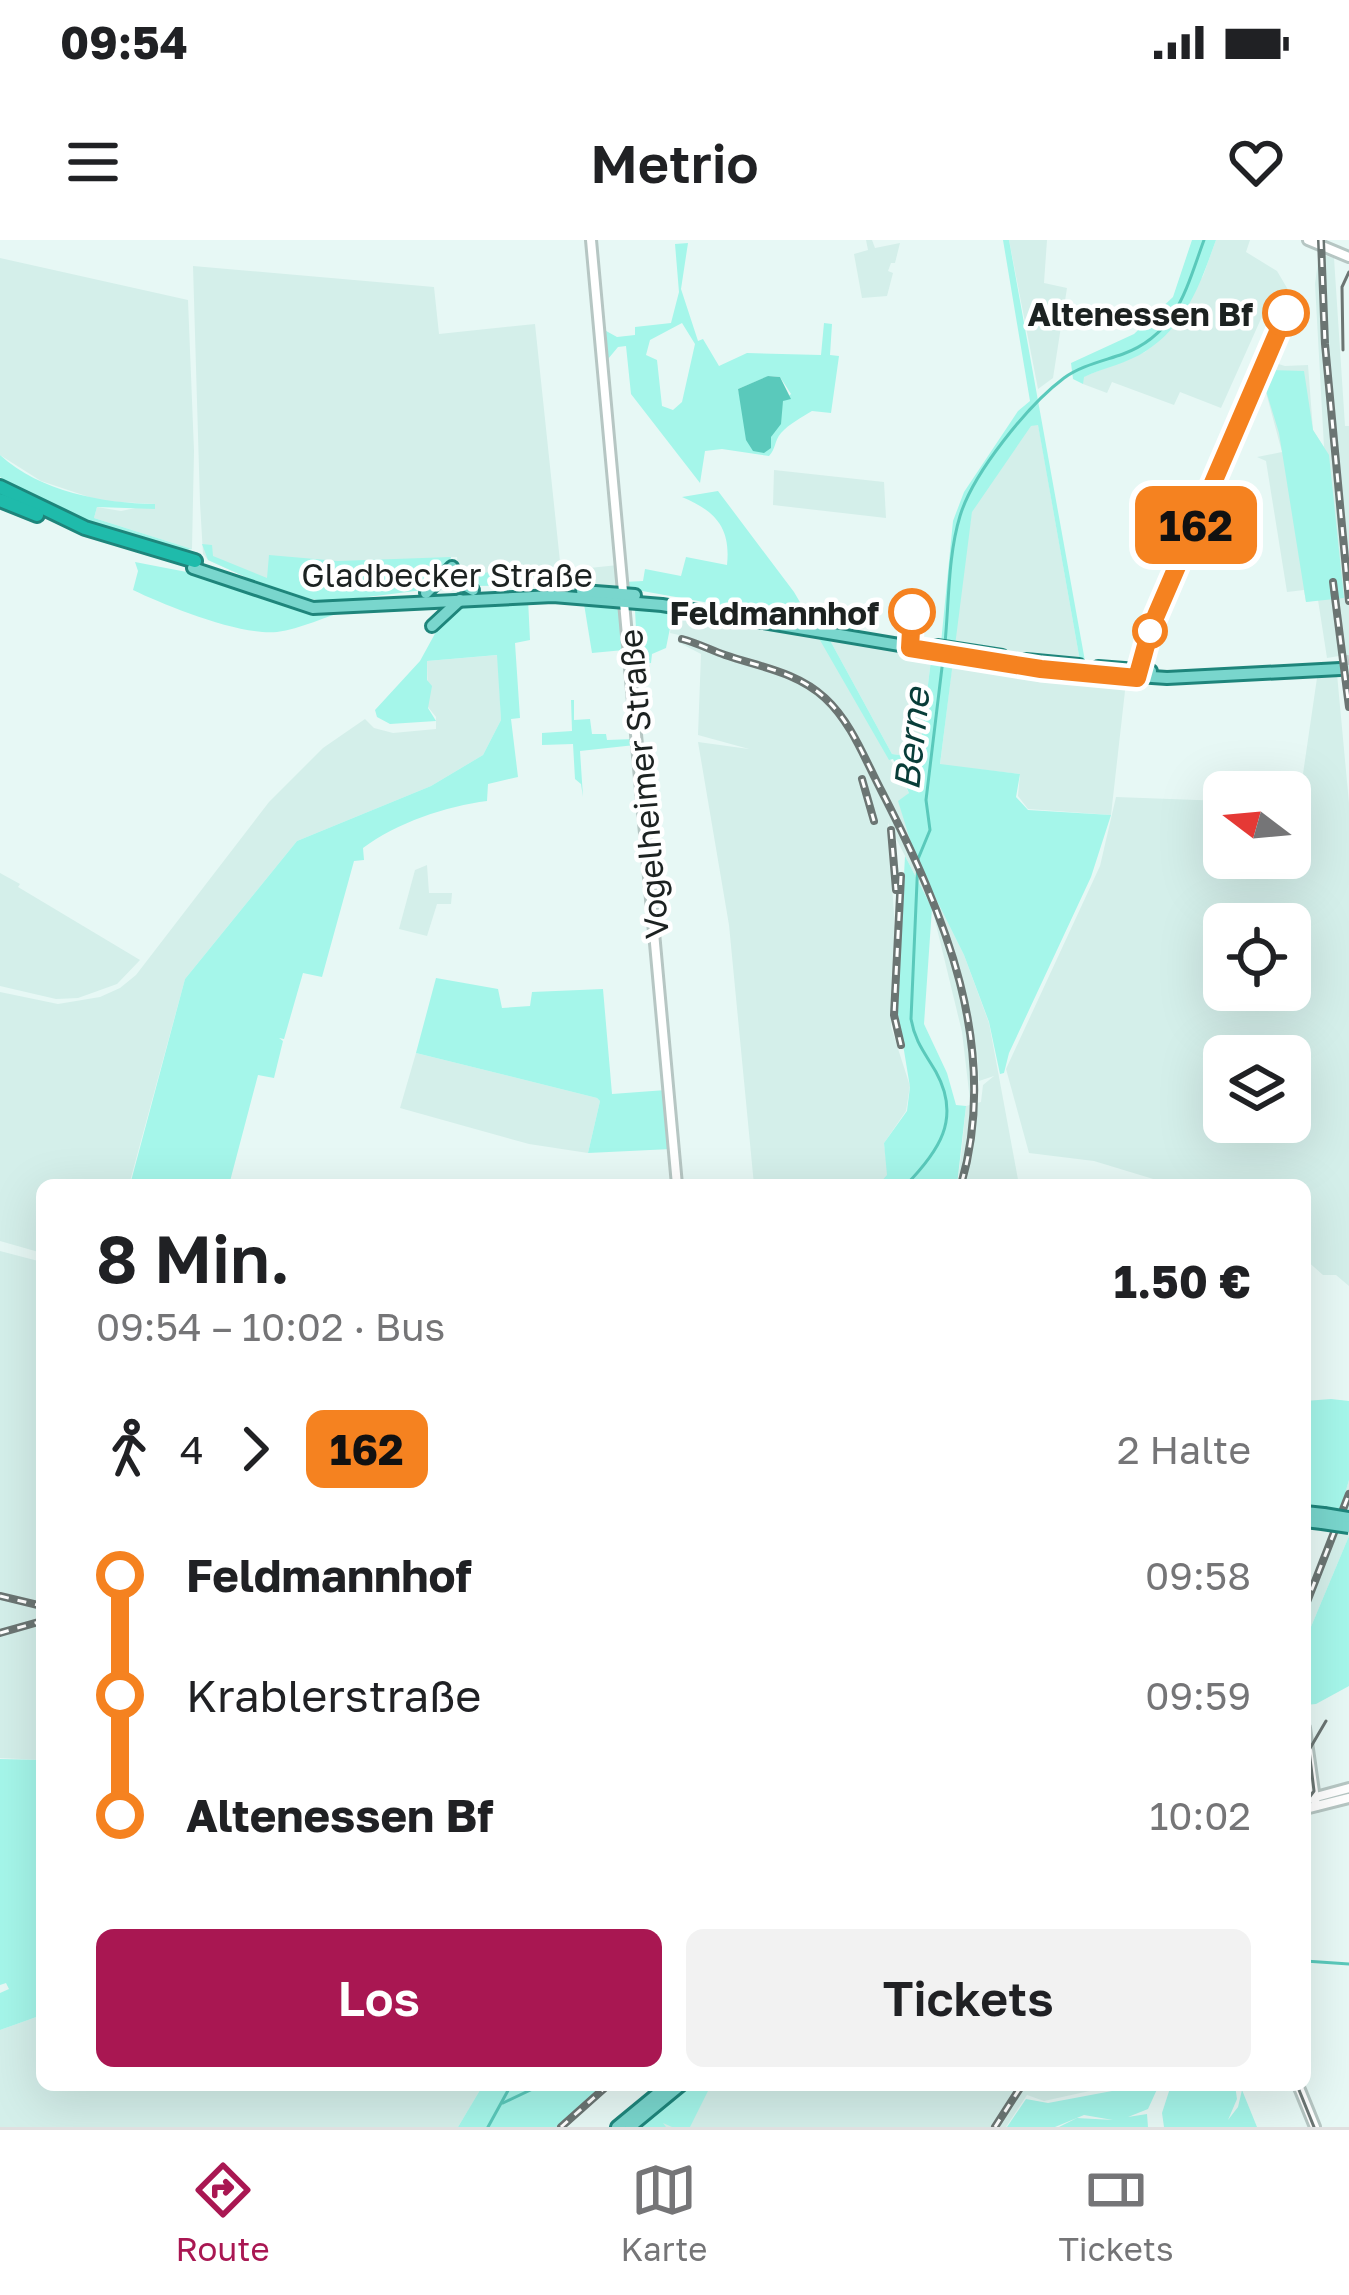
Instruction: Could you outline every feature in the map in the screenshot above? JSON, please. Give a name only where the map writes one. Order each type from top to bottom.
[{"type":"highway","name":"Gladbecker Straße","points":[[3,492],[37,515],[106,544],[194,564]]},
{"type":"highway","name":"Gladbecker Straße","points":[[3,492],[85,528],[194,564]]},
{"type":"main road","name":"Vogelheimer Straße","points":[[591,240],[630,599]]},
{"type":"main road","points":[[1308,240],[1349,260]]},
{"type":"main road","name":"Gladbecker Straße","points":[[194,564],[230,571],[310,603],[469,594],[630,599],[1043,666],[1187,672],[1340,665]]},
{"type":"main road","points":[[452,567],[469,594],[447,608],[432,626],[420,597],[452,567]]},
{"type":"main road","points":[[628,618],[630,599]]},
{"type":"main road","name":"Vogelheimer Straße","points":[[628,618],[676,1179]]},
{"type":"main road","points":[[1311,1514],[1349,1522]]},
{"type":"main road","points":[[1311,1520],[1323,1518]]},
{"type":"main road","points":[[1311,1768],[1316,1802]]},
{"type":"main road","points":[[1311,1803],[1349,1788]]},
{"type":"main road","points":[[1316,1802],[1349,1798]]},
{"type":"main road","points":[[616,2127],[661,2091]]},
{"type":"main road","points":[[630,2127],[674,2091]]},
{"type":"main road","points":[[1300,2091],[1315,2127]]},
{"type":"shaded area","points":[[866,240],[872,240],[875,248],[900,243],[888,271],[893,273],[887,296],[862,298],[854,254],[868,250]]},
{"type":"shaded area","points":[[1003,240],[1009,240],[1085,661],[1080,661],[1038,425],[1031,426],[972,512],[940,764],[1020,774],[1016,797],[1028,810],[1111,815],[1091,877],[1000,1074],[989,1022],[964,955],[916,859],[898,801],[909,793],[817,635],[826,633],[892,754],[919,758],[932,652],[936,652],[933,643],[941,643],[953,521],[964,492],[1018,411],[1030,401]]},
{"type":"shaded area","points":[[1009,240],[1047,240],[1044,283],[1067,288],[1053,378],[1038,389]]},
{"type":"shaded area","points":[[1192,240],[1216,240],[1198,287],[1172,328],[1139,355],[1084,377],[1083,384],[1073,379],[1071,363],[1134,334],[1173,297]]},
{"type":"shaded area","points":[[1216,240],[1250,240],[1246,252],[1277,271],[1290,293],[1279,317],[1264,312],[1221,408],[1180,392],[1174,405],[1112,382],[1107,393],[1083,384],[1083,377],[1145,352],[1160,339],[1203,276]]},
{"type":"shaded area","points":[[688,243],[681,289],[698,341],[703,339],[719,366],[747,353],[821,355],[824,323],[832,324],[830,355],[839,356],[831,413],[812,411],[792,424],[769,456],[705,451],[700,483],[631,394],[626,346],[618,347],[603,365],[599,327],[617,337],[635,335],[635,327],[671,323],[679,292],[675,244]],"holes":[[[682,323],[695,344],[682,402],[673,410],[662,406],[657,360],[646,355],[650,340]],[[769,376],[780,377],[791,394],[783,401],[771,437],[748,434],[738,389]]]},
{"type":"shaded area","points":[[1319,254],[1334,258],[1345,426],[1349,426],[1349,676],[1341,676],[1339,656],[1327,658],[1318,600],[1306,602],[1304,590],[1287,592],[1266,461],[1257,457],[1282,452],[1263,381],[1272,362],[1308,365],[1313,430],[1324,447],[1315,284]]},
{"type":"shaded area","points":[[0,258],[188,300],[192,549],[94,518],[97,507],[121,511],[155,504],[101,501],[41,481],[0,455]]},
{"type":"shaded area","points":[[193,266],[434,287],[439,334],[535,324],[561,571],[618,565],[620,585],[469,586],[459,575],[457,557],[451,557],[448,566],[355,599],[313,601],[281,593],[208,560],[203,554],[200,503]]},
{"type":"shaded area","points":[[1268,370],[1304,371],[1313,430],[1329,455],[1344,598],[1306,602],[1279,433],[1263,381]]},
{"type":"shaded area","points":[[768,376],[780,377],[791,399],[783,401],[781,424],[764,453],[753,451],[746,440],[738,389]]},
{"type":"shaded area","points":[[1038,424],[1080,661],[955,645],[972,511],[1011,450],[1030,426]]},
{"type":"shaded area","points":[[0,455],[34,478],[73,493],[155,504],[155,509],[97,507],[94,518],[192,549],[149,545],[66,513],[0,477]]},
{"type":"shaded area","points":[[774,470],[884,482],[886,518],[773,505]]},
{"type":"shaded area","points":[[718,491],[811,621],[631,589],[624,582],[643,581],[645,569],[681,576],[686,557],[727,565],[726,540],[718,522],[682,497]]},
{"type":"shaded area","points":[[202,544],[212,545],[213,556],[267,578],[269,555],[338,561],[451,557],[423,590],[328,602],[281,593],[208,560]]},
{"type":"shaded area","points":[[135,562],[225,581],[303,608],[349,610],[277,632],[224,625],[133,590],[138,571]]},
{"type":"shaded area","points":[[560,566],[562,585],[468,586],[459,575]]},
{"type":"shaded area","points":[[528,599],[530,640],[515,643],[520,718],[511,719],[518,777],[488,784],[487,801],[422,817],[363,848],[364,860],[354,861],[322,977],[303,973],[284,1039],[279,1038],[283,1041],[274,1078],[258,1075],[231,1179],[132,1179],[185,979],[297,841],[431,786],[483,755],[501,720],[497,655],[427,661],[427,680],[432,686],[428,708],[436,721],[390,724],[377,717],[375,710],[420,661],[443,619],[464,604]]},
{"type":"shaded area","points":[[584,604],[619,607],[624,650],[592,653]]},
{"type":"shaded area","points":[[635,610],[673,613],[666,648],[652,654],[651,663],[638,665]]},
{"type":"shaded area","points":[[673,613],[728,617],[817,635],[838,665],[909,793],[899,802],[916,859],[964,955],[989,1023],[1018,1179],[959,1179],[966,1106],[981,1102],[983,1085],[994,1076],[979,1081],[977,1046],[978,1100],[970,1100],[962,1032],[932,908],[888,823],[895,930],[891,1027],[910,1086],[906,1111],[884,1143],[888,1175],[884,1179],[753,1179],[729,925],[698,742],[749,749],[698,735],[701,654],[670,633]]},
{"type":"shaded area","points":[[826,633],[932,652],[919,758],[892,754]]},
{"type":"shaded area","points":[[498,655],[501,720],[483,755],[431,786],[297,841],[185,979],[131,1179],[36,1179],[36,1251],[0,1241],[0,992],[58,1004],[100,997],[120,988],[136,975],[269,802],[323,748],[365,719],[374,728],[393,733],[436,729],[436,717],[428,707],[427,661]]},
{"type":"shaded area","points":[[953,659],[1126,682],[1111,815],[1028,809],[1018,796],[1020,774],[940,765]]},
{"type":"shaded area","points":[[1337,674],[1349,803],[1349,1286],[1311,1264],[1311,1179],[1153,1179],[1094,1161],[1029,1153],[1006,1069],[1100,866],[1116,797],[1203,800],[1203,879],[1311,879],[1311,771],[1303,771],[1317,678]]},
{"type":"shaded area","points":[[571,700],[574,720],[590,719],[592,734],[606,734],[607,740],[634,739],[635,745],[580,751],[583,797],[575,779],[573,744],[542,745],[542,733],[572,731]]},
{"type":"shaded area","points":[[905,856],[932,908],[924,1024],[956,1105],[966,1106],[958,1179],[883,1179],[884,1143],[907,1111],[910,1087],[897,1008]]},
{"type":"shaded area","points":[[427,865],[429,893],[452,893],[451,904],[437,904],[427,936],[399,929],[415,870]]},
{"type":"shaded area","points":[[0,873],[140,960],[117,984],[78,998],[56,999],[0,986]]},
{"type":"shaded area","points":[[436,978],[498,989],[502,1008],[530,1006],[532,992],[603,989],[612,1094],[666,1090],[671,1149],[588,1153],[597,1098],[416,1053]]},
{"type":"shaded area","points":[[416,1053],[597,1098],[588,1153],[529,1144],[400,1108]]},
{"type":"shaded area","points":[[0,1251],[36,1260],[36,1760],[0,1758]]},
{"type":"shaded area","points":[[1311,1401],[1349,1401],[1349,1480],[1339,1514],[1311,1511]]},
{"type":"shaded area","points":[[1349,1480],[1349,1536],[1311,1627],[1311,1583]]},
{"type":"shaded area","points":[[1349,1536],[1349,1686],[1311,1704],[1311,1627]]},
{"type":"shaded area","points":[[0,1759],[36,1760],[36,2017],[0,2030],[0,1993],[9,1989],[6,1983],[0,1985]]},
{"type":"shaded area","points":[[36,2017],[36,2091],[479,2091],[458,2127],[0,2127],[0,2030]]},
{"type":"shaded area","points":[[479,2091],[596,2091],[556,2127],[458,2127]]},
{"type":"shaded area","points":[[673,2091],[1090,2091],[1044,2101],[1027,2095],[1006,2127],[635,2127]]},
{"type":"shaded area","points":[[683,2091],[708,2091],[690,2127],[663,2123],[666,2127],[638,2127]]},
{"type":"shaded area","points":[[1112,2091],[1156,2091],[1148,2109],[1128,2117],[1147,2114],[1148,2127],[1059,2127],[1077,2118],[1113,2120],[1084,2115],[1055,2127],[1007,2127],[1026,2099],[1048,2103]]},
{"type":"shaded area","points":[[1169,2091],[1236,2091],[1228,2120],[1242,2091],[1257,2127],[1164,2127],[1162,2113]]},
{"type":"waterway","name":"Berne","points":[[945,643],[956,531],[967,499],[989,461],[1019,422],[1064,378],[1156,335],[1177,308],[1204,240]]},
{"type":"waterway","name":"Berne","points":[[911,1179],[943,1134],[947,1105],[911,1019],[918,859],[930,830],[926,800],[943,659]]},
{"type":"waterway","points":[[1311,1961],[1349,1964]]},
{"type":"waterway","name":"Berne","points":[[488,2127],[508,2091]]},
{"type":"waterway","points":[[503,2103],[528,2091]]},
{"type":"tunnel","points":[[1340,661],[1349,660]]},
{"type":"tram line","points":[[1343,350],[1342,287],[1349,272]]},
{"type":"tram line","points":[[1311,1747],[1326,1721]]},
{"type":"tram line","points":[[1311,1766],[1311,1795]]},
{"type":"tram line","points":[[1299,2091],[1314,2127]]},
{"type":"railway","points":[[1321,240],[1325,344],[1349,601]]},
{"type":"railway","points":[[1333,582],[1349,707]]},
{"type":"railway","points":[[682,639],[778,671],[814,689],[843,719],[864,755],[926,885],[960,982],[974,1082],[972,1133],[962,1179]]},
{"type":"railway","points":[[862,779],[874,821]]},
{"type":"railway","points":[[891,830],[896,890]]},
{"type":"railway","points":[[901,876],[894,1015],[901,1045]]},
{"type":"railway","points":[[1311,1592],[1349,1494]]},
{"type":"railway","points":[[0,1596],[36,1605]]},
{"type":"railway","points":[[0,1633],[36,1623]]},
{"type":"railway","points":[[561,2127],[601,2091]]},
{"type":"railway","points":[[995,2127],[1018,2091]]},
{"type":"bus line","name":"162","points":[[912,612],[910,648],[1041,669],[1137,678],[1151,627],[1286,313]]},
{"type":"place","name":"Altenessen Bf","points":[[1286,313]]},
{"type":"place","name":"Feldmannhof","points":[[912,612]]}]
